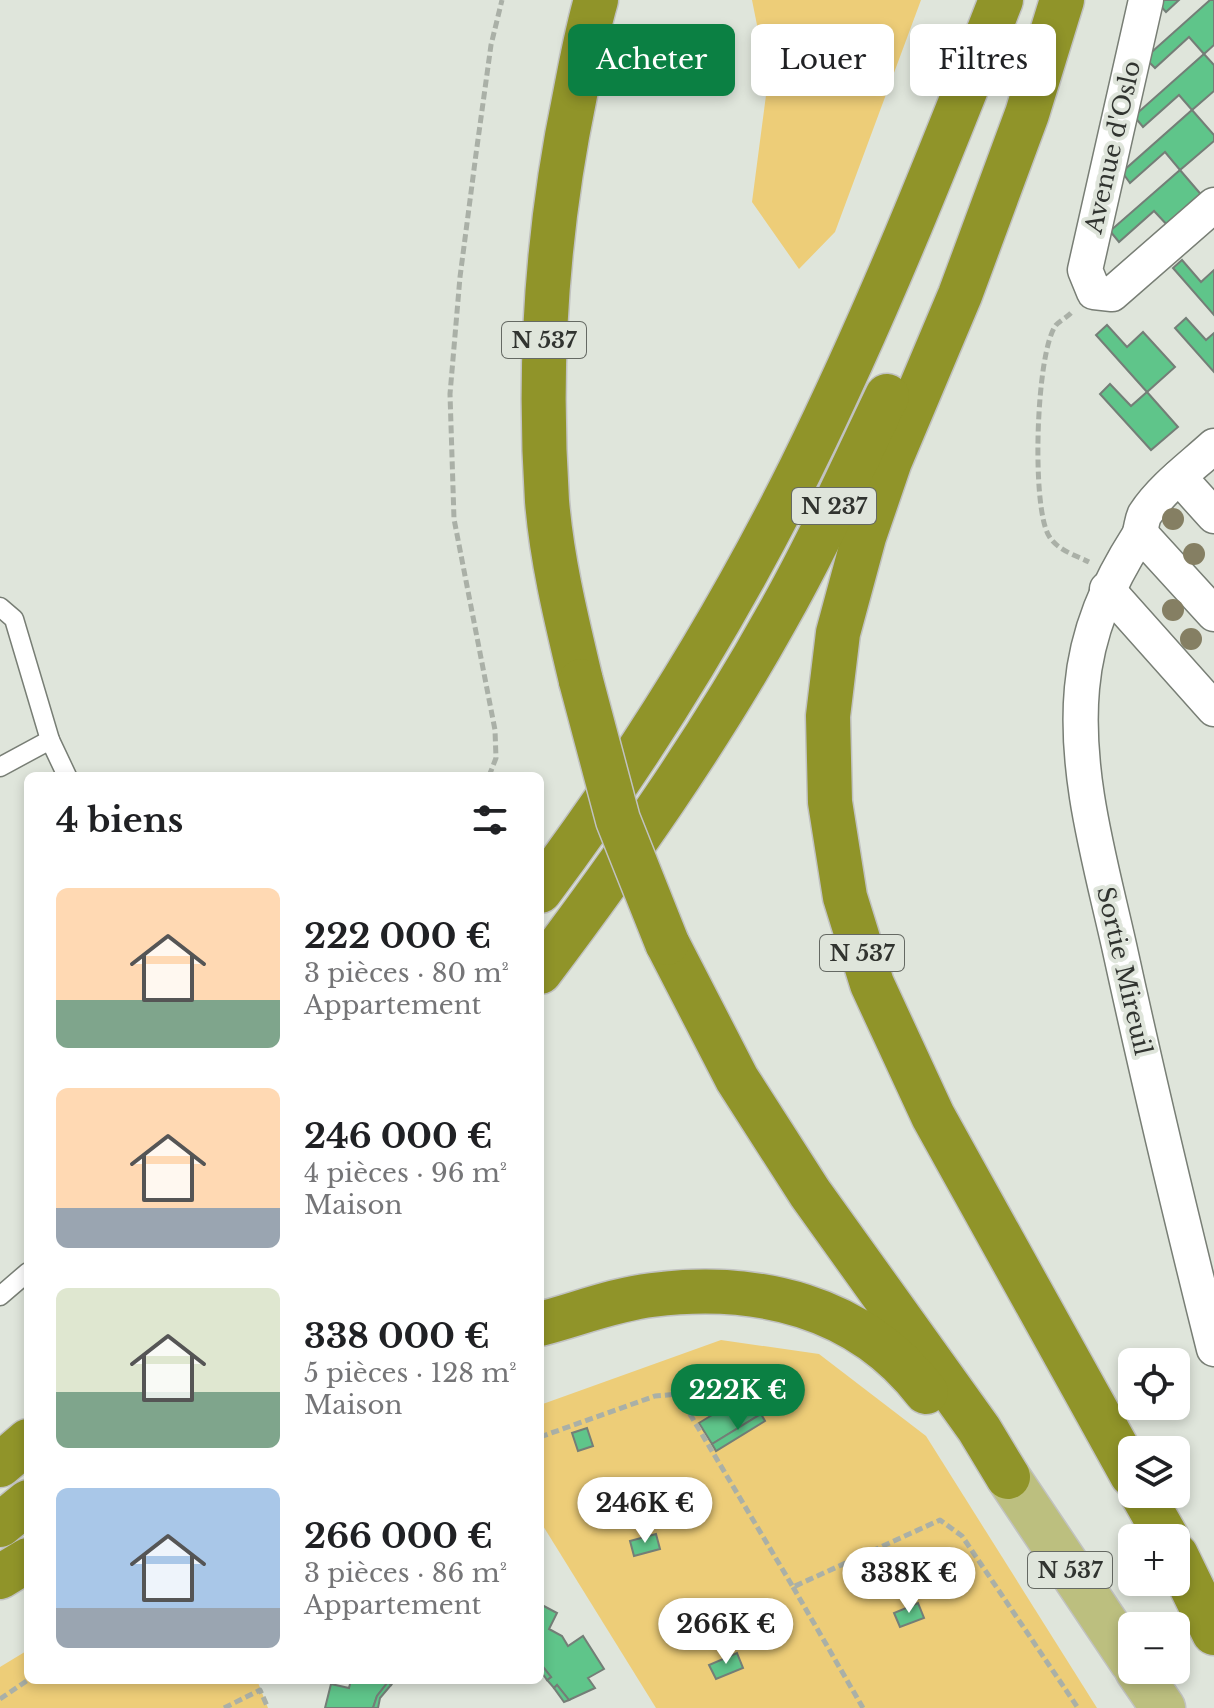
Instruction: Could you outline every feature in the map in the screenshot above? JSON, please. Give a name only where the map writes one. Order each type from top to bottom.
[{"type":"highway","name":"N 537","points":[[596,0],[566,141],[548,261],[543,378],[547,504],[563,603],[618,820],[667,943],[737,1079],[810,1193],[979,1429],[1008,1477]]},
{"type":"highway","name":"N 237","points":[[544,885],[691,668],[800,470],[896,260],[1001,0]]},
{"type":"highway","name":"N 237","points":[[544,967],[678,778],[776,619],[887,395],[1055,0]]},
{"type":"highway","name":"N 537","points":[[1062,0],[1027,114],[960,295],[890,461],[864,537],[838,633],[828,716],[830,802],[845,897],[872,984],[933,1116],[1118,1450]]},
{"type":"highway","points":[[544,1323],[651,1295],[743,1291],[793,1302],[850,1324],[889,1353],[922,1387],[968,1445],[1008,1477]]},
{"type":"highway","points":[[0,1465],[24,1444]]},
{"type":"highway","points":[[0,1525],[24,1505]]},
{"type":"highway","points":[[0,1577],[24,1562]]},
{"type":"highway","points":[[1190,1584],[1214,1633]]},
{"type":"main road","name":"N 537","points":[[1008,1477],[1118,1641]]},
{"type":"main road","points":[[1147,1684],[1163,1708]]},
{"type":"street","name":"Avenue d'Oslo","points":[[1094,292],[1085,270],[1146,0]]},
{"type":"street","points":[[1094,292],[1112,294],[1214,205]]},
{"type":"street","name":"Sortie Mireuil","points":[[1214,446],[1179,477],[1144,516],[1140,533],[1111,582],[1097,613],[1082,685],[1080,728],[1095,837],[1164,1151],[1214,1349]]},
{"type":"street","points":[[1179,477],[1214,516]]},
{"type":"street","points":[[1140,533],[1214,614]]},
{"type":"street","points":[[1111,582],[1214,709]]},
{"type":"lane","points":[[0,607],[14,619],[50,740],[65,772]]},
{"type":"lane","points":[[0,767],[50,740]]},
{"type":"lane","points":[[0,1296],[24,1275]]},
{"type":"path","points":[[491,772],[496,758],[495,730],[454,519],[450,394],[460,277],[476,154],[491,45],[502,0]]},
{"type":"path","points":[[1094,292],[1056,325],[1047,353],[1037,452],[1041,514],[1048,535],[1060,548],[1111,582]]},
{"type":"path","points":[[544,1436],[655,1396],[678,1394],[863,1708]]},
{"type":"path","points":[[793,1587],[940,1520],[962,1536],[1078,1708]]},
{"type":"path","points":[[0,1699],[24,1683]]},
{"type":"path","points":[[224,1708],[260,1690],[268,1708]]},
{"type":"shaded area","points":[[752,0],[921,0],[894,73],[894,24],[757,24]]},
{"type":"shaded area","points":[[766,96],[885,96],[835,232],[799,269],[752,202]]},
{"type":"shaded area","points":[[721,1340],[819,1354],[926,1436],[1097,1708],[656,1708],[544,1527],[544,1404]]},
{"type":"shaded area","points":[[24,1652],[24,1684],[259,1684],[268,1708],[0,1708],[0,1667]]},
{"type":"building","points":[[1179,0],[1166,12],[1157,2]]},
{"type":"building","points":[[1210,0],[1214,0],[1214,45],[1204,54],[1189,37],[1155,68],[1145,58]]},
{"type":"building","points":[[1204,54],[1214,65],[1214,91],[1192,110],[1179,95],[1143,127],[1134,116]]},
{"type":"building","points":[[1192,110],[1214,135],[1214,141],[1180,170],[1165,152],[1130,183],[1122,172]]},
{"type":"building","points":[[1180,170],[1204,198],[1170,228],[1154,211],[1119,242],[1110,231]]},
{"type":"building","points":[[1182,260],[1201,282],[1214,270],[1214,315],[1173,268]]},
{"type":"building","points":[[1186,318],[1206,340],[1214,333],[1214,372],[1175,328]]},
{"type":"building","points":[[1107,325],[1127,347],[1143,332],[1175,367],[1147,392],[1096,335]]},
{"type":"building","points":[[1110,384],[1131,406],[1147,392],[1178,427],[1151,450],[1100,394]]},
{"type":"building","points":[[748,1393],[761,1414],[712,1444],[699,1423]]},
{"type":"building","points":[[761,1414],[765,1421],[716,1451],[712,1444]]},
{"type":"building","points":[[587,1428],[593,1446],[578,1451],[572,1433]]},
{"type":"building","points":[[656,1534],[660,1549],[634,1556],[630,1541]]},
{"type":"building","points":[[918,1603],[924,1618],[900,1627],[894,1613]]},
{"type":"building","points":[[544,1606],[557,1613],[549,1629],[562,1636],[568,1646],[583,1636],[604,1669],[588,1678],[595,1688],[569,1700],[557,1685],[554,1688],[547,1680],[551,1677],[544,1668]]},
{"type":"building","points":[[737,1653],[743,1668],[716,1679],[709,1665]]},
{"type":"building","points":[[331,1684],[349,1688],[350,1684],[386,1684],[373,1708],[325,1708]]},
{"type":"building","points":[[386,1684],[391,1685],[380,1698],[378,1708],[373,1708]]},
{"type":"building","points":[[557,1685],[569,1700],[564,1702],[554,1688]]}]
